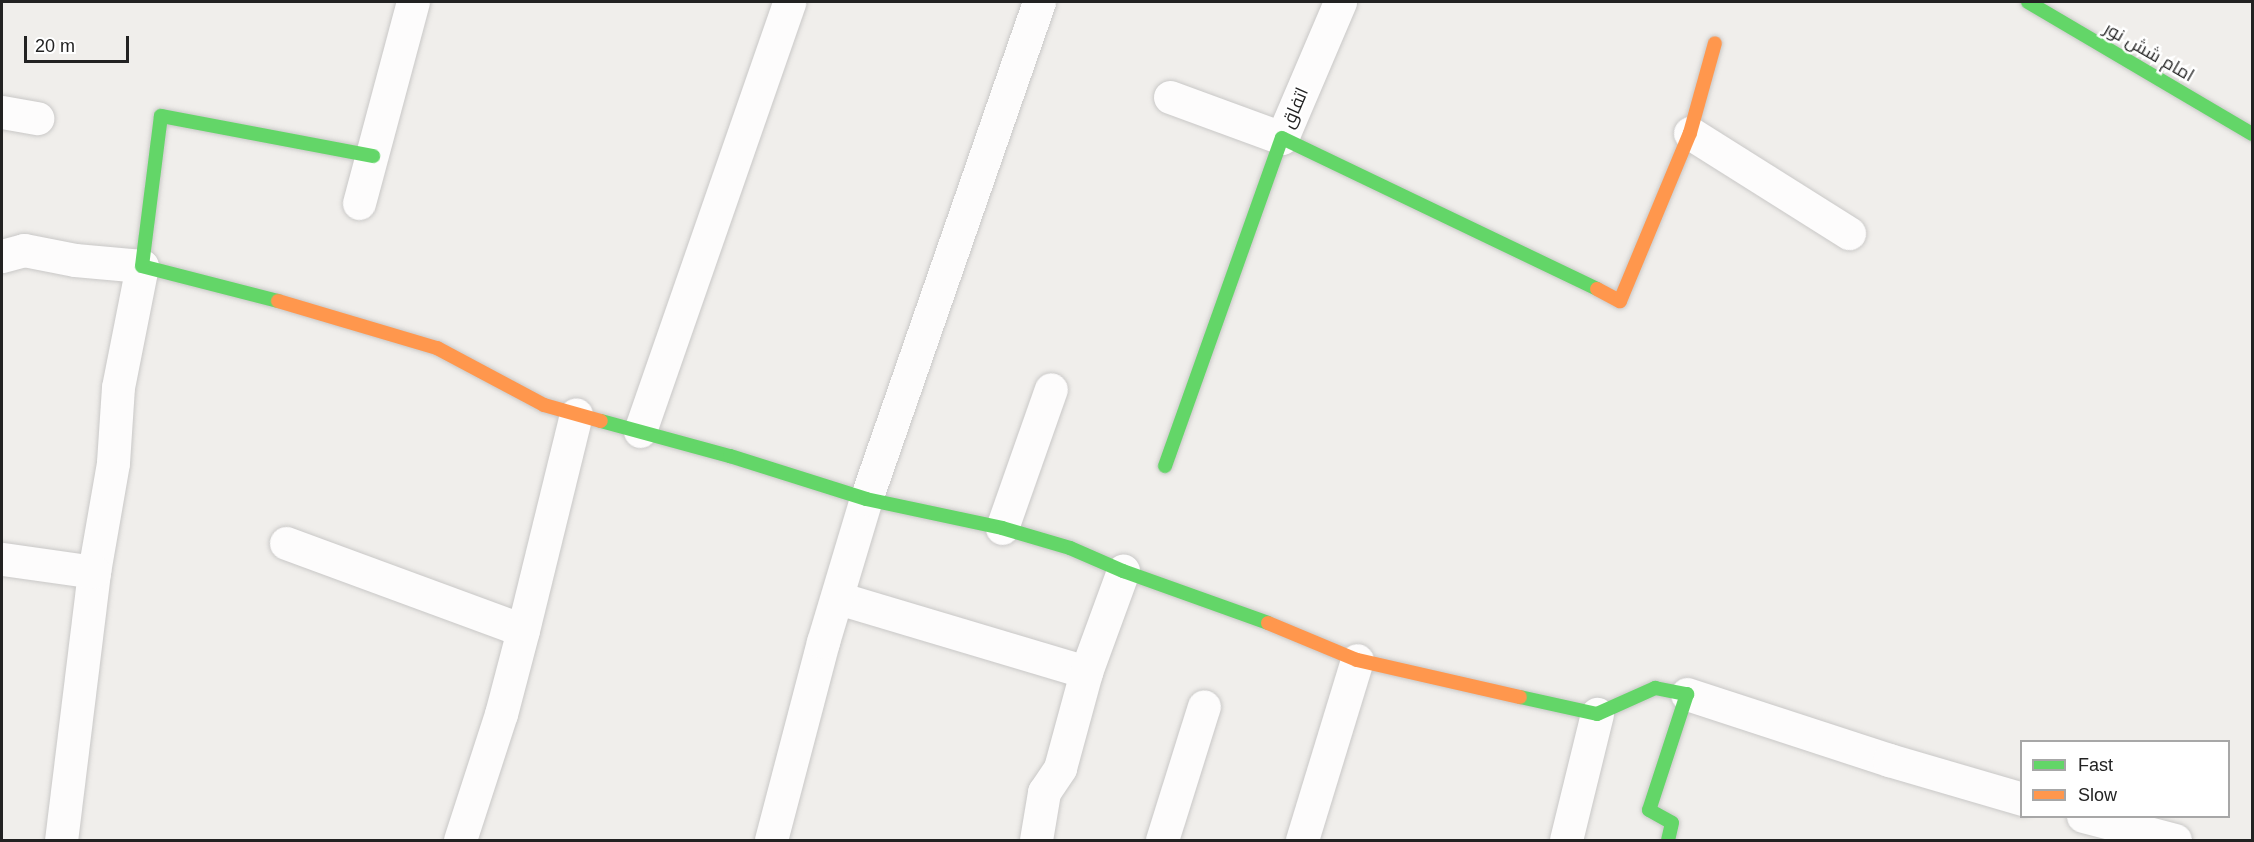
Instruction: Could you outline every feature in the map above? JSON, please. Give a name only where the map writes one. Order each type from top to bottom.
[{"type":"street","points":[[359,203],[413,2]]},
{"type":"street","points":[[640,431],[789,2]]},
{"type":"street","points":[[771,840],[823,642],[866,499],[1039,2]]},
{"type":"street","name":"اتفاق","points":[[1170,97],[1282,138],[1340,2]]},
{"type":"street","name":"امام شش نور","points":[[2028,2],[2253,134]]},
{"type":"street","points":[[1165,466],[1282,138],[1541,260],[1620,301],[1690,133],[1715,43]]},
{"type":"street","points":[[2,112],[37,118]]},
{"type":"street","points":[[61,840],[94,572],[113,463],[118,387],[142,266],[161,116],[373,156]]},
{"type":"street","points":[[1690,133],[1849,233]]},
{"type":"street","points":[[2,256],[24,250],[75,260],[142,266],[324,313],[407,341],[437,348],[543,405],[640,431],[866,499],[1002,528],[1070,548],[1123,572],[1239,611],[1357,660],[1597,714],[1655,688],[1687,694],[1889,760],[2020,798]]},
{"type":"street","points":[[1002,528],[1051,389]]},
{"type":"street","points":[[460,840],[501,714],[576,414]]},
{"type":"street","points":[[286,543],[523,630]]},
{"type":"street","points":[[2,559],[94,572]]},
{"type":"street","points":[[1036,840],[1044,792],[1060,768],[1086,672],[1123,572]]},
{"type":"street","points":[[838,598],[1086,672]]},
{"type":"street","points":[[1302,840],[1357,660]]},
{"type":"street","points":[[1668,840],[1672,823],[1649,810],[1687,694]]},
{"type":"street","points":[[1162,840],[1204,706]]},
{"type":"street","points":[[1566,840],[1597,714]]},
{"type":"street","points":[[2071,840],[2076,818]]},
{"type":"street","points":[[2090,818],[2175,840]]},
{"type":"traffic: fast","points":[[2028,2],[2252,134]]},
{"type":"traffic: fast","points":[[278,301],[142,266],[161,116],[373,156]]},
{"type":"traffic: fast","points":[[1165,466],[1282,138],[1597,289]]},
{"type":"traffic: fast","points":[[601,421],[730,456],[866,499],[1002,528],[1070,548],[1123,571],[1268,623]]},
{"type":"traffic: fast","points":[[1520,697],[1597,714],[1655,688],[1687,694],[1649,810],[1672,823],[1668,840]]},
{"type":"traffic: slow","points":[[1597,289],[1620,301],[1690,133],[1715,43]]},
{"type":"traffic: slow","points":[[278,301],[437,348],[544,405],[601,421]]},
{"type":"traffic: slow","points":[[1268,623],[1357,660],[1520,697]]}]
